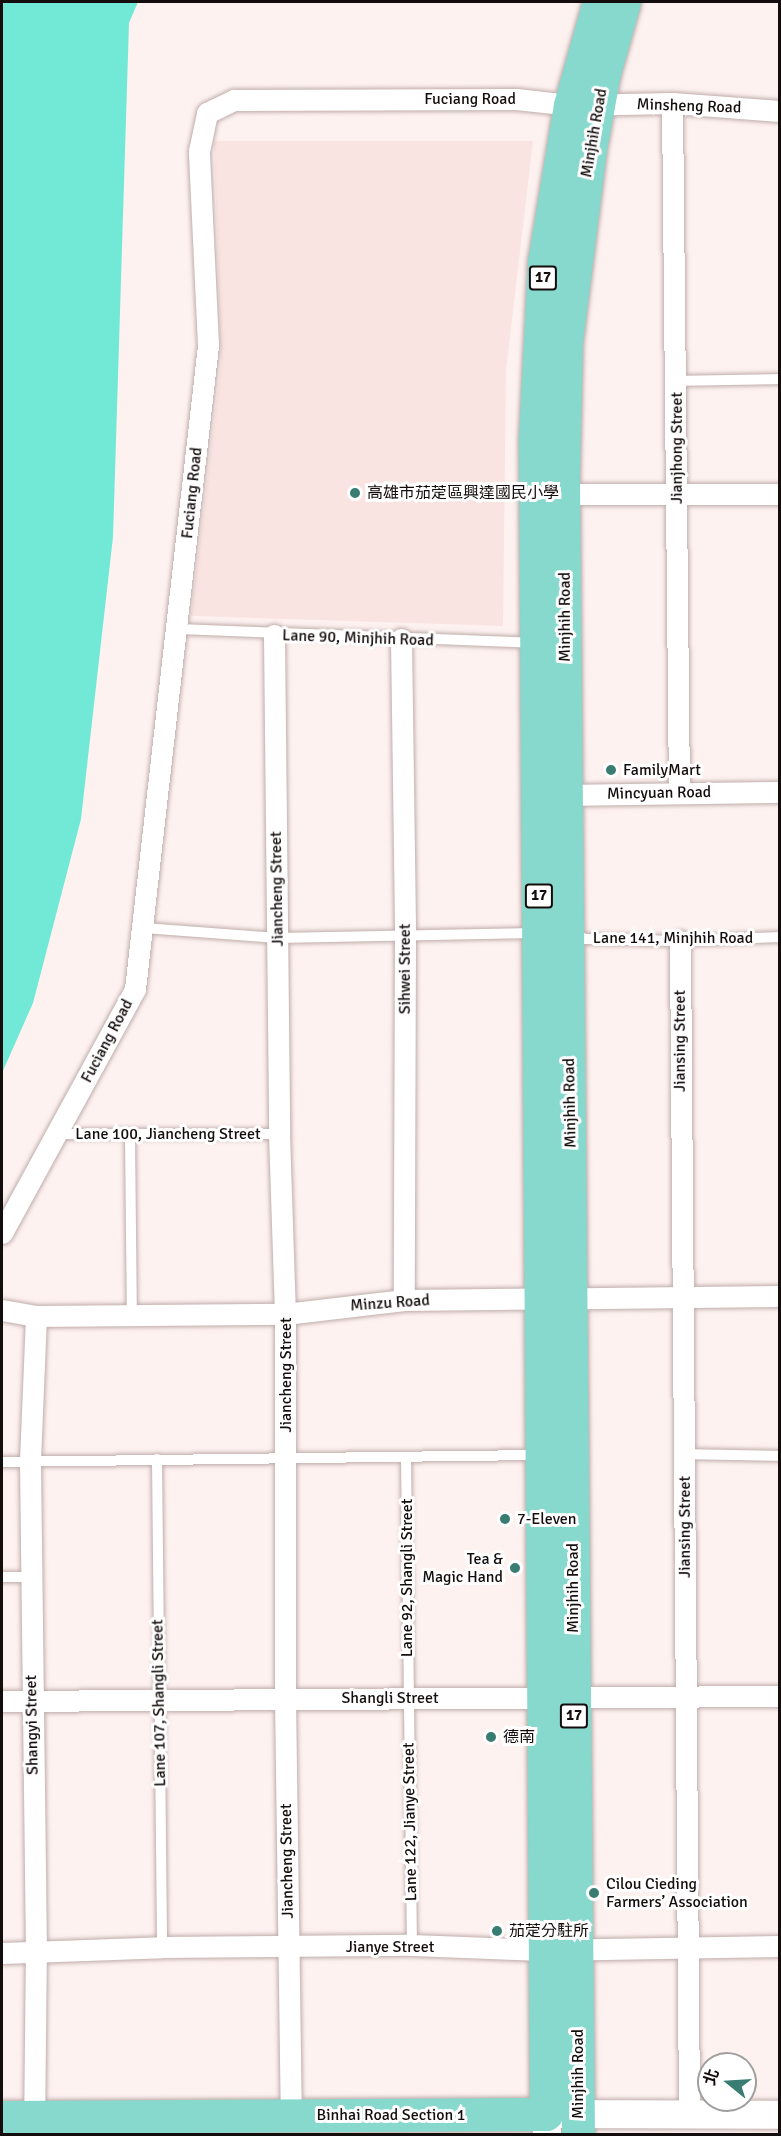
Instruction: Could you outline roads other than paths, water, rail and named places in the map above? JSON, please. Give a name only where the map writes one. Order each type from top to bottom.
[{"type":"main road","name":"17","points":[[588,87],[599,2]]},
{"type":"main road","name":"17","points":[[588,87],[624,2]]},
{"type":"main road","name":"Minjhih Road","points":[[578,2124],[574,1697],[557,1298],[550,494],[544,262],[588,87]]},
{"type":"main road","name":"Minjhih Road","points":[[550,494],[538,643],[552,795]]},
{"type":"main road","name":"Minjhih Road","points":[[546,2124],[541,1698],[542,1455],[557,1298]]},
{"type":"main road","name":"Binhai Road Section 1","points":[[2,2117],[34,2126],[291,2115],[546,2124]]},
{"type":"street","name":"Minsheng Road","points":[[588,87],[672,103],[780,111]]},
{"type":"street","name":"Fuciang Road","points":[[2,1233],[135,989],[144,928],[208,345],[199,151],[207,114],[234,100],[516,99],[588,87]]},
{"type":"street","name":"Jianjhong Street","points":[[672,103],[677,381],[679,792]]},
{"type":"street","points":[[550,494],[780,494]]},
{"type":"street","name":"Jiancheng Street","points":[[274,635],[279,1134],[285,1314],[285,1698],[291,2115]]},
{"type":"street","name":"Sihwei Street","points":[[401,639],[405,937],[404,1300]]},
{"type":"street","name":"Mincyuan Road","points":[[552,795],[780,792]]},
{"type":"street","name":"Jiansing Street","points":[[680,941],[681,1298],[685,1454],[690,1947],[689,2114]]},
{"type":"street","name":"Minzu Road","points":[[2,1310],[36,1316],[285,1314],[404,1300],[780,1296]]},
{"type":"street","name":"Shangyi Street","points":[[34,2126],[36,1953],[30,1460],[36,1316]]},
{"type":"street","name":"Shangli Street","points":[[2,1701],[158,1698],[407,1699],[780,1696]]},
{"type":"street","name":"Jianye Street","points":[[2,1953],[162,1947],[288,1948],[412,1945],[545,1950],[780,1946]]},
{"type":"street","name":"Binhai Road Section 1","points":[[546,2124],[578,2124],[689,2114],[780,2115]]},
{"type":"lane","points":[[677,381],[780,379]]},
{"type":"lane","name":"Lane 90, Minjhih Road","points":[[177,629],[274,635],[538,643]]},
{"type":"lane","name":"Lane 141, Minjhih Road","points":[[144,928],[278,938],[554,933],[586,939],[680,941],[780,937]]},
{"type":"lane","name":"Lane 100, Jiancheng Street","points":[[57,1134],[130,1136],[279,1134]]},
{"type":"lane","points":[[130,1136],[132,1315]]},
{"type":"lane","points":[[685,1454],[780,1456]]},
{"type":"lane","points":[[2,1462],[542,1455]]},
{"type":"lane","name":"Lane 92, Shangli Street","points":[[406,1457],[407,1699]]},
{"type":"lane","name":"Lane 107, Shangli Street","points":[[157,1459],[162,1947]]},
{"type":"lane","points":[[2,1577],[31,1577]]},
{"type":"lane","name":"Lane 122, Jianye Street","points":[[407,1699],[412,1945]]},
{"type":"place","name":"高雄市茄萣區興達國民小學","points":[[355,493]]},
{"type":"place","name":"FamilyMart","points":[[611,770]]},
{"type":"place","name":"7-Eleven","points":[[505,1519]]},
{"type":"place","name":"Tea & Magic Hand","points":[[515,1568]]},
{"type":"place","name":"德南","points":[[491,1737]]},
{"type":"place","name":"Cilou Cieding Farmers’ Association","points":[[594,1893]]},
{"type":"place","name":"茄萣分駐所","points":[[497,1931]]}]
